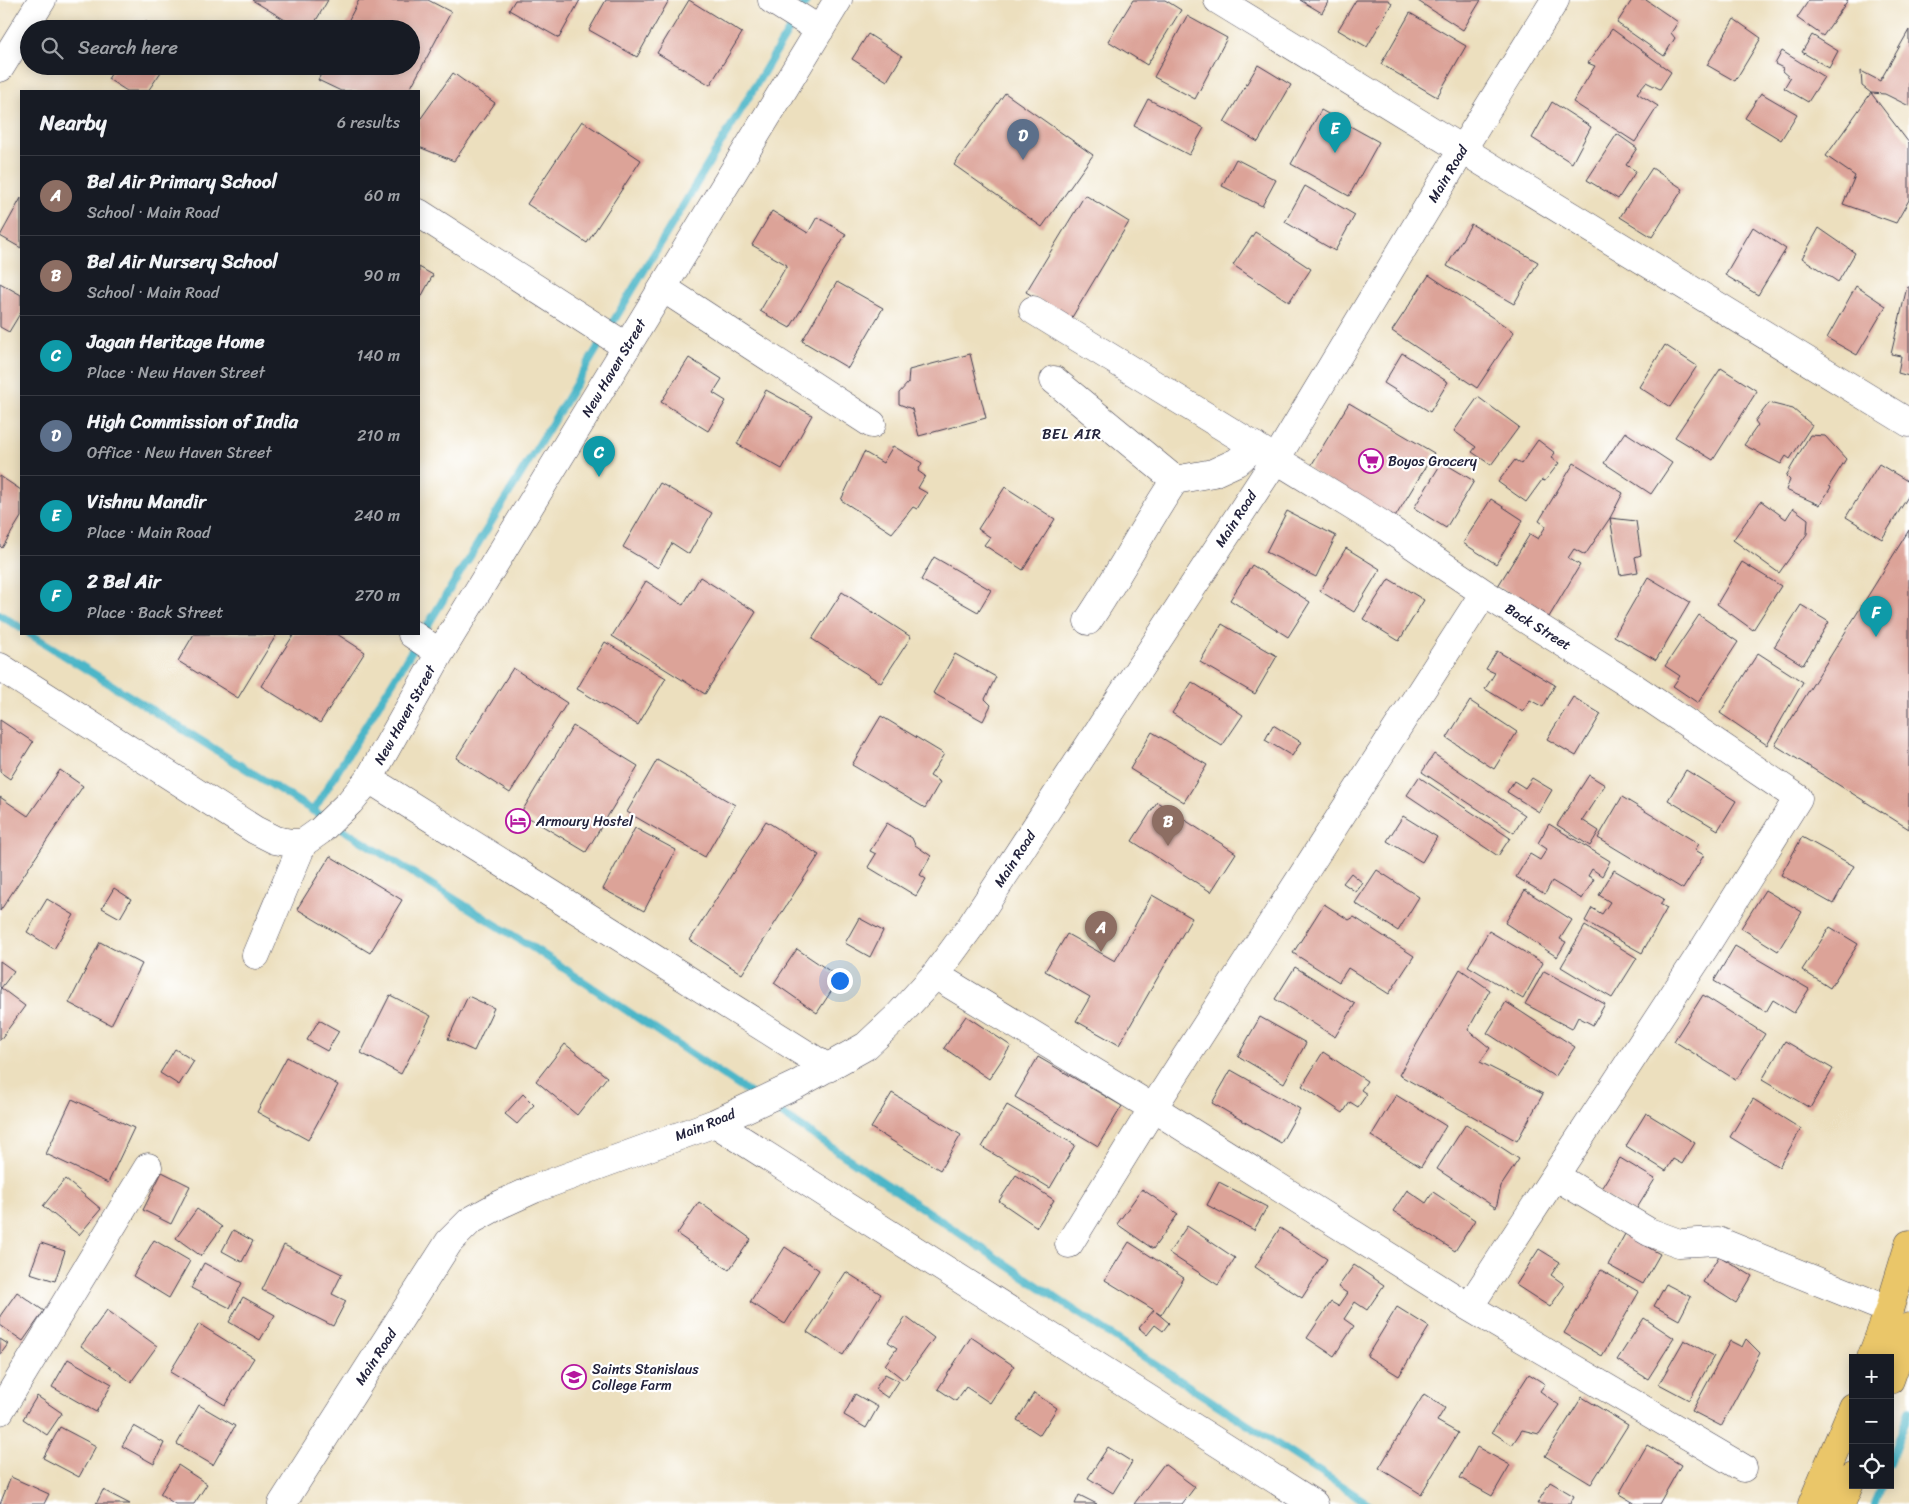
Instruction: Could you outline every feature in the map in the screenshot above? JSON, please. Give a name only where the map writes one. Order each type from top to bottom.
[{"type":"main road","points":[[1872,1354],[1909,1244]]},
{"type":"main road","points":[[1888,1312],[1889,1354]]},
{"type":"main road","points":[[1812,1504],[1849,1417]]},
{"type":"main road","points":[[1840,1504],[1849,1485]]},
{"type":"street","points":[[30,20],[42,0]]},
{"type":"street","name":"New Haven Street","points":[[311,837],[350,802],[370,779],[426,643],[623,345],[663,288],[838,0]]},
{"type":"street","points":[[1218,0],[1909,423]]},
{"type":"street","name":"Main Road","points":[[282,1504],[449,1242],[470,1221],[534,1189],[715,1123],[796,1085],[866,1046],[898,1016],[935,975],[971,926],[1266,453],[1462,150],[1555,0]]},
{"type":"street","points":[[778,4],[820,30]]},
{"type":"street","points":[[0,68],[20,36]]},
{"type":"street","points":[[420,214],[623,345]]},
{"type":"street","points":[[663,288],[872,424]]},
{"type":"street","name":"Back Street","points":[[1033,310],[1384,525],[1484,593],[1635,688],[1798,798],[1705,947],[1555,1176]]},
{"type":"street","points":[[1054,380],[1175,480]]},
{"type":"street","points":[[1088,621],[1109,590],[1153,512],[1175,480],[1214,473],[1237,462],[1266,453]]},
{"type":"street","points":[[1069,1244],[1153,1108],[1484,593]]},
{"type":"street","points":[[0,667],[255,830],[276,840],[291,843],[311,837]]},
{"type":"street","points":[[370,779],[828,1068]]},
{"type":"street","points":[[256,955],[311,837]]},
{"type":"street","points":[[935,975],[1153,1108],[1469,1307],[1744,1468]]},
{"type":"street","points":[[715,1123],[1314,1504]]},
{"type":"street","points":[[0,1411],[148,1167]]},
{"type":"street","points":[[1469,1307],[1555,1176],[1649,1232],[1679,1242],[1718,1241],[1822,1282],[1888,1312]]},
{"type":"building","points":[[252,0],[328,0],[316,20],[285,20]]},
{"type":"building","points":[[359,0],[428,0],[451,12],[420,70],[420,20],[349,20]]},
{"type":"building","points":[[515,0],[580,0],[559,38],[509,10]]},
{"type":"building","points":[[606,0],[669,0],[637,57],[589,30]]},
{"type":"building","points":[[689,0],[742,33],[710,85],[657,53]]},
{"type":"building","points":[[1133,0],[1165,0],[1181,10],[1147,65],[1108,41]]},
{"type":"building","points":[[1300,0],[1329,0],[1322,13]]},
{"type":"building","points":[[1356,0],[1388,0],[1392,3],[1367,47],[1338,30]]},
{"type":"building","points":[[1419,0],[1481,0],[1463,30]]},
{"type":"building","points":[[1632,0],[1646,0],[1678,22],[1671,33],[1675,38],[1664,56],[1617,23]]},
{"type":"building","points":[[1809,0],[1848,0],[1823,36],[1797,18]]},
{"type":"building","points":[[1410,13],[1466,46],[1437,97],[1381,64]]},
{"type":"building","points":[[1187,16],[1227,38],[1195,99],[1154,77]]},
{"type":"building","points":[[1734,19],[1761,38],[1735,81],[1707,65]]},
{"type":"building","points":[[1612,29],[1671,72],[1660,89],[1646,82],[1637,93],[1658,106],[1635,142],[1573,102],[1595,66],[1588,63]]},
{"type":"building","points":[[1909,30],[1909,106],[1885,94],[1871,93],[1862,86],[1861,71],[1880,81]]},
{"type":"building","points":[[868,34],[902,56],[887,81],[852,59]]},
{"type":"building","points":[[1812,35],[1838,51],[1829,68],[1802,52]]},
{"type":"building","points":[[1782,51],[1824,77],[1808,102],[1784,88],[1790,78],[1782,71],[1783,68],[1775,64]]},
{"type":"building","points":[[1258,65],[1291,85],[1258,142],[1224,122]]},
{"type":"building","points":[[453,73],[495,103],[454,161],[420,147],[420,120]]},
{"type":"building","points":[[110,75],[159,75],[149,90],[125,90],[108,79]]},
{"type":"building","points":[[320,75],[418,75],[410,90],[339,90],[318,80]]},
{"type":"building","points":[[1005,93],[1093,155],[1042,227],[954,165]]},
{"type":"building","points":[[1761,93],[1797,114],[1781,140],[1745,118]]},
{"type":"building","points":[[1871,93],[1909,143],[1909,200],[1896,223],[1843,204],[1855,176],[1826,156]]},
{"type":"building","points":[[1148,99],[1204,128],[1189,155],[1134,126]]},
{"type":"building","points":[[1552,102],[1591,127],[1572,163],[1532,138]]},
{"type":"building","points":[[1321,110],[1379,142],[1349,196],[1291,164]]},
{"type":"building","points":[[582,121],[641,160],[587,243],[527,204]]},
{"type":"building","points":[[1617,134],[1637,148],[1626,165],[1636,171],[1618,199],[1587,180]]},
{"type":"building","points":[[1236,159],[1276,180],[1262,206],[1222,186]]},
{"type":"building","points":[[1652,168],[1683,189],[1652,237],[1620,217]]},
{"type":"building","points":[[1305,186],[1355,215],[1335,251],[1285,222]]},
{"type":"building","points":[[1085,195],[1129,222],[1071,319],[1026,292]]},
{"type":"building","points":[[20,200],[20,247],[0,236]]},
{"type":"building","points":[[772,211],[808,233],[817,217],[846,234],[790,328],[760,311],[787,265],[752,245]]},
{"type":"building","points":[[1471,224],[1538,262],[1514,304],[1447,266]]},
{"type":"building","points":[[1753,227],[1786,249],[1758,295],[1725,275]]},
{"type":"building","points":[[1819,228],[1855,253],[1838,282],[1802,258]]},
{"type":"building","points":[[1255,232],[1311,269],[1289,302],[1233,265]]},
{"type":"building","points":[[420,268],[433,275],[420,299]]},
{"type":"building","points":[[1429,275],[1514,332],[1477,388],[1392,331]]},
{"type":"building","points":[[837,282],[883,308],[848,368],[802,341]]},
{"type":"building","points":[[0,283],[20,294],[20,314],[9,332],[0,327]]},
{"type":"building","points":[[1856,286],[1886,306],[1857,355],[1827,338]]},
{"type":"building","points":[[1907,287],[1909,287],[1909,376],[1898,373],[1901,356],[1891,354]]},
{"type":"building","points":[[1665,345],[1697,366],[1670,407],[1639,387]]},
{"type":"building","points":[[1402,353],[1448,382],[1430,412],[1384,383]]},
{"type":"building","points":[[970,354],[986,418],[919,436],[912,409],[899,404],[899,393],[908,383],[909,370]]},
{"type":"building","points":[[689,358],[722,379],[713,393],[726,401],[708,431],[661,402]]},
{"type":"building","points":[[1721,368],[1757,391],[1713,460],[1675,437]]},
{"type":"building","points":[[766,390],[812,415],[782,469],[737,444]]},
{"type":"building","points":[[1478,397],[1519,427],[1491,465],[1472,452],[1476,447],[1454,431]]},
{"type":"building","name":"Boyos Grocery","points":[[1349,403],[1434,453],[1394,519],[1309,469]]},
{"type":"building","points":[[1769,403],[1793,409],[1812,425],[1790,459],[1786,456],[1781,464],[1744,445],[1758,425],[1755,421]]},
{"type":"building","points":[[1625,432],[1672,463],[1651,494],[1604,463]]},
{"type":"building","points":[[1810,435],[1825,436],[1846,459],[1829,486],[1831,487],[1820,505],[1786,490],[1790,480],[1786,476]]},
{"type":"building","points":[[1538,440],[1555,453],[1551,458],[1559,463],[1545,481],[1542,480],[1526,502],[1498,482],[1515,460],[1521,464]]},
{"type":"building","points":[[893,446],[922,463],[918,471],[925,476],[918,488],[927,493],[917,509],[913,507],[892,533],[841,500],[864,452],[883,463]]},
{"type":"building","points":[[1442,462],[1474,481],[1446,528],[1414,508]]},
{"type":"building","points":[[1574,463],[1623,493],[1610,518],[1585,555],[1574,549],[1568,558],[1580,565],[1549,617],[1498,586],[1530,534],[1538,539],[1546,526],[1539,521]]},
{"type":"building","points":[[1879,464],[1909,482],[1909,495],[1882,539],[1846,517]]},
{"type":"building","points":[[0,476],[20,489],[20,519],[2,548],[0,546]]},
{"type":"building","points":[[660,483],[712,513],[689,554],[672,543],[658,568],[623,547]]},
{"type":"building","points":[[1005,487],[1055,519],[1023,570],[984,545],[990,537],[978,529]]},
{"type":"building","points":[[1491,499],[1523,520],[1496,564],[1463,543]]},
{"type":"building","points":[[1761,501],[1786,519],[1793,508],[1808,519],[1807,534],[1779,573],[1733,540]]},
{"type":"building","points":[[1287,511],[1336,536],[1316,577],[1266,552]]},
{"type":"building","points":[[1610,518],[1636,521],[1641,555],[1635,557],[1638,572],[1620,575]]},
{"type":"building","points":[[1909,530],[1909,829],[1775,745]]},
{"type":"building","points":[[1346,548],[1380,569],[1354,612],[1320,591]]},
{"type":"building","points":[[934,557],[991,590],[978,612],[921,580]]},
{"type":"building","points":[[1742,562],[1781,586],[1753,630],[1717,604]]},
{"type":"building","points":[[1252,565],[1310,602],[1288,637],[1230,600]]},
{"type":"building","points":[[700,577],[756,612],[705,694],[612,636],[646,581],[683,605]]},
{"type":"building","points":[[1648,577],[1690,602],[1656,660],[1614,636]]},
{"type":"building","points":[[1389,579],[1424,600],[1399,641],[1363,619]]},
{"type":"building","points":[[842,592],[911,637],[881,683],[812,639]]},
{"type":"building","points":[[1801,605],[1829,622],[1803,665],[1774,647]]},
{"type":"building","points":[[1699,615],[1738,642],[1698,703],[1673,686],[1680,676],[1665,666]]},
{"type":"building","points":[[1222,624],[1277,656],[1255,694],[1200,662]]},
{"type":"building","points":[[193,635],[276,635],[238,698],[178,661]]},
{"type":"building","points":[[293,635],[339,635],[365,652],[320,723],[261,686]]},
{"type":"building","points":[[605,642],[666,678],[638,725],[577,689]]},
{"type":"building","points":[[1497,651],[1555,685],[1543,707],[1530,700],[1523,712],[1485,689],[1495,673],[1486,669]]},
{"type":"building","points":[[1758,653],[1803,682],[1767,745],[1720,713]]},
{"type":"building","points":[[955,654],[996,677],[985,699],[991,705],[983,721],[933,693]]},
{"type":"building","points":[[513,668],[567,703],[510,793],[456,758]]},
{"type":"building","points":[[1192,682],[1243,715],[1222,746],[1172,713]]},
{"type":"building","points":[[1573,697],[1601,714],[1576,756],[1547,739]]},
{"type":"building","points":[[1470,701],[1517,732],[1494,769],[1447,738]]},
{"type":"building","points":[[881,716],[944,754],[930,776],[940,782],[925,808],[852,765]]},
{"type":"building","points":[[0,720],[33,742],[10,779],[0,772]]},
{"type":"building","points":[[1273,725],[1301,742],[1292,756],[1265,740]]},
{"type":"building","points":[[573,726],[638,766],[586,852],[521,813]]},
{"type":"building","points":[[1152,732],[1207,765],[1184,802],[1130,769]]},
{"type":"building","points":[[1434,754],[1525,815],[1514,833],[1422,772]]},
{"type":"building","points":[[657,760],[735,805],[705,857],[627,812]]},
{"type":"building","points":[[60,770],[83,786],[0,911],[0,797],[28,816]]},
{"type":"building","points":[[1686,770],[1736,801],[1718,830],[1668,800]]},
{"type":"building","points":[[1589,775],[1605,785],[1582,820],[1599,831],[1590,846],[1557,825]]},
{"type":"building","points":[[1419,777],[1510,838],[1498,856],[1407,795]]},
{"type":"building","points":[[1532,778],[1552,790],[1539,812],[1507,792],[1514,781],[1525,788]]},
{"type":"building","points":[[1622,797],[1699,844],[1695,850],[1704,855],[1683,889],[1598,838]]},
{"type":"building","points":[[1157,802],[1236,853],[1211,892],[1132,841]]},
{"type":"building","points":[[1403,816],[1437,837],[1422,862],[1387,841]]},
{"type":"building","points":[[766,821],[819,855],[742,974],[690,940]]},
{"type":"building","points":[[887,823],[912,838],[915,845],[931,856],[920,875],[926,879],[916,896],[868,867],[876,854],[870,851]]},
{"type":"building","points":[[1549,824],[1610,861],[1602,876],[1592,869],[1588,876],[1594,879],[1582,899],[1552,881],[1545,894],[1516,877],[1530,854],[1540,860],[1547,849],[1538,843]]},
{"type":"building","points":[[635,828],[676,850],[644,911],[603,889]]},
{"type":"building","points":[[1802,837],[1854,866],[1833,904],[1781,875]]},
{"type":"building","points":[[330,856],[402,900],[370,953],[297,909]]},
{"type":"building","points":[[1377,870],[1419,897],[1398,931],[1355,903]]},
{"type":"building","points":[[1614,870],[1664,899],[1660,904],[1667,908],[1642,953],[1585,921],[1592,908],[1602,914],[1610,902],[1599,895]]},
{"type":"building","points":[[1351,873],[1363,883],[1356,892],[1343,883]]},
{"type":"building","points":[[114,888],[131,899],[120,918],[102,908]]},
{"type":"building","points":[[1525,890],[1572,920],[1560,939],[1566,942],[1557,957],[1505,923]]},
{"type":"building","points":[[1765,890],[1802,912],[1778,951],[1741,928]]},
{"type":"building","points":[[1152,895],[1192,918],[1119,1045],[1076,1021],[1090,997],[1045,971],[1067,934],[1115,961]]},
{"type":"building","points":[[47,899],[74,915],[54,949],[27,932]]},
{"type":"building","points":[[1324,904],[1349,920],[1354,917],[1414,956],[1389,994],[1348,968],[1339,982],[1293,953]]},
{"type":"building","points":[[859,918],[883,931],[870,957],[845,943]]},
{"type":"building","points":[[1585,926],[1637,958],[1612,998],[1561,967]]},
{"type":"building","points":[[1830,927],[1858,944],[1830,988],[1802,970]]},
{"type":"building","points":[[1489,931],[1543,963],[1523,999],[1468,966]]},
{"type":"building","points":[[100,942],[142,964],[111,1025],[69,1003]]},
{"type":"building","points":[[1735,946],[1809,989],[1794,1013],[1773,1000],[1766,1012],[1714,981]]},
{"type":"building","points":[[797,949],[840,978],[817,1013],[774,983]]},
{"type":"building","points":[[0,961],[14,971],[1,988],[0,987]]},
{"type":"building","points":[[1295,967],[1355,1004],[1335,1037],[1275,999]]},
{"type":"building","points":[[1460,969],[1490,990],[1468,1030],[1490,1048],[1480,1062],[1543,1094],[1517,1141],[1399,1075]]},
{"type":"building","points":[[1544,971],[1605,1004],[1593,1025],[1578,1017],[1572,1029],[1525,1004]]},
{"type":"building","points":[[1,988],[25,1006],[0,1040],[0,990]]},
{"type":"building","points":[[390,995],[431,1016],[401,1074],[361,1053]]},
{"type":"building","points":[[1703,995],[1765,1034],[1736,1080],[1674,1041]]},
{"type":"building","points":[[468,996],[494,1008],[474,1051],[448,1039]]},
{"type":"building","points":[[1506,1002],[1575,1047],[1555,1077],[1487,1033]]},
{"type":"building","points":[[966,1016],[1011,1046],[989,1079],[944,1048]]},
{"type":"building","points":[[1260,1017],[1306,1043],[1284,1083],[1238,1056]]},
{"type":"building","points":[[319,1020],[339,1031],[327,1051],[307,1040]]},
{"type":"building","points":[[1785,1041],[1833,1069],[1810,1108],[1762,1080]]},
{"type":"building","points":[[565,1044],[607,1077],[577,1115],[536,1081]]},
{"type":"building","points":[[175,1049],[194,1061],[179,1085],[160,1073]]},
{"type":"building","points":[[1323,1052],[1367,1081],[1361,1090],[1367,1094],[1358,1107],[1350,1102],[1343,1113],[1302,1086]]},
{"type":"building","points":[[287,1057],[338,1085],[308,1140],[257,1112]]},
{"type":"building","points":[[1038,1057],[1122,1106],[1098,1146],[1015,1097]]},
{"type":"building","points":[[1231,1070],[1300,1109],[1281,1143],[1212,1103]]},
{"type":"building","points":[[892,1093],[961,1135],[940,1170],[871,1128]]},
{"type":"building","points":[[523,1094],[534,1105],[517,1124],[505,1114]]},
{"type":"building","points":[[1396,1095],[1446,1126],[1421,1167],[1371,1136]]},
{"type":"building","points":[[72,1099],[134,1128],[108,1183],[46,1154]]},
{"type":"building","points":[[1753,1099],[1801,1129],[1779,1167],[1730,1137]]},
{"type":"building","points":[[1007,1105],[1075,1145],[1050,1188],[982,1147]]},
{"type":"building","points":[[1646,1113],[1695,1143],[1682,1164],[1673,1159],[1666,1171],[1626,1146]]},
{"type":"building","points":[[1466,1124],[1519,1159],[1501,1186],[1496,1208],[1437,1169]]},
{"type":"building","points":[[1620,1158],[1655,1179],[1634,1213],[1599,1192]]},
{"type":"building","points":[[162,1172],[190,1186],[171,1224],[143,1210]]},
{"type":"building","points":[[1016,1175],[1054,1200],[1037,1227],[999,1201]]},
{"type":"building","points":[[65,1179],[101,1209],[79,1235],[43,1206]]},
{"type":"building","points":[[1219,1182],[1267,1207],[1254,1230],[1207,1205]]},
{"type":"building","points":[[1142,1189],[1178,1214],[1153,1249],[1117,1224]]},
{"type":"building","points":[[1407,1190],[1426,1203],[1433,1192],[1475,1220],[1455,1251],[1393,1211]]},
{"type":"building","points":[[699,1202],[751,1239],[729,1270],[677,1234]]},
{"type":"building","points":[[197,1209],[222,1227],[201,1256],[176,1238]]},
{"type":"building","points":[[1187,1226],[1235,1258],[1218,1285],[1169,1253]]},
{"type":"building","points":[[1280,1228],[1327,1259],[1302,1298],[1255,1267]]},
{"type":"building","points":[[233,1230],[253,1241],[242,1262],[222,1251]]},
{"type":"building","points":[[1625,1234],[1660,1254],[1643,1284],[1608,1265]]},
{"type":"building","points":[[154,1240],[190,1261],[169,1298],[133,1276]]},
{"type":"building","points":[[1129,1242],[1184,1278],[1161,1315],[1156,1312],[1169,1323],[1163,1331],[1155,1325],[1147,1335],[1139,1328],[1154,1310],[1105,1280]]},
{"type":"building","points":[[41,1243],[65,1251],[55,1281],[30,1273]]},
{"type":"building","points":[[284,1245],[342,1274],[332,1294],[346,1301],[333,1326],[262,1290]]},
{"type":"building","points":[[785,1247],[819,1270],[785,1324],[750,1302]]},
{"type":"building","points":[[1539,1249],[1560,1262],[1551,1275],[1565,1285],[1550,1307],[1516,1285]]},
{"type":"building","points":[[1719,1256],[1752,1276],[1736,1303],[1703,1282]]},
{"type":"building","points":[[204,1263],[242,1283],[230,1308],[191,1288]]},
{"type":"building","points":[[1354,1265],[1384,1285],[1367,1310],[1355,1302],[1344,1319],[1354,1326],[1334,1356],[1307,1338],[1331,1302],[1338,1306],[1347,1293],[1338,1287]]},
{"type":"building","points":[[1601,1270],[1639,1292],[1602,1356],[1564,1333]]},
{"type":"building","points":[[846,1272],[881,1294],[843,1355],[807,1332]]},
{"type":"building","points":[[1666,1284],[1691,1297],[1679,1320],[1654,1306]]},
{"type":"building","points":[[17,1292],[44,1311],[23,1341],[0,1325],[0,1316]]},
{"type":"building","points":[[243,1297],[275,1315],[260,1340],[229,1322]]},
{"type":"building","points":[[1397,1307],[1429,1327],[1399,1376],[1367,1356]]},
{"type":"building","points":[[107,1310],[157,1346],[131,1382],[81,1346]]},
{"type":"building","points":[[906,1317],[934,1338],[904,1380],[885,1365],[897,1348],[888,1342]]},
{"type":"building","points":[[1644,1318],[1674,1338],[1648,1379],[1617,1360]]},
{"type":"building","points":[[199,1324],[254,1358],[225,1405],[170,1372]]},
{"type":"building","points":[[971,1337],[1014,1366],[990,1403],[966,1387],[956,1401],[938,1389]]},
{"type":"building","points":[[0,1339],[8,1344],[0,1355]]},
{"type":"building","points":[[1746,1339],[1760,1353],[1721,1426],[1692,1411],[1730,1341],[1742,1347]]},
{"type":"building","points":[[1684,1340],[1714,1356],[1689,1400],[1659,1384]]},
{"type":"building","points":[[68,1359],[112,1384],[96,1412],[52,1387]]},
{"type":"building","points":[[885,1374],[899,1381],[888,1398],[875,1389]]},
{"type":"building","points":[[1529,1374],[1545,1384],[1540,1391],[1559,1405],[1539,1434],[1522,1430],[1512,1445],[1492,1432]]},
{"type":"building","points":[[1034,1393],[1057,1408],[1040,1435],[1017,1420]]},
{"type":"building","points":[[855,1394],[878,1407],[866,1428],[844,1415]]},
{"type":"building","points":[[1424,1394],[1445,1408],[1437,1421],[1458,1433],[1421,1494],[1379,1468]]},
{"type":"building","points":[[37,1396],[62,1413],[47,1435],[23,1419]]},
{"type":"building","points":[[1582,1397],[1628,1425],[1591,1484],[1545,1456]]},
{"type":"building","points":[[199,1405],[235,1426],[213,1465],[177,1444]]},
{"type":"building","points":[[134,1426],[164,1443],[154,1464],[122,1446]]},
{"type":"building","points":[[60,1427],[96,1446],[79,1477],[43,1458]]},
{"type":"building","points":[[1647,1445],[1681,1465],[1659,1504],[1636,1504],[1619,1494]]},
{"type":"building","points":[[1108,1447],[1132,1462],[1113,1493],[1088,1478]]},
{"type":"building","points":[[1477,1447],[1510,1465],[1492,1496],[1460,1478]]},
{"type":"building","points":[[1164,1464],[1195,1487],[1182,1504],[1134,1504]]},
{"type":"building","points":[[178,1465],[207,1484],[194,1504],[175,1504],[160,1494]]},
{"type":"building","points":[[11,1477],[49,1494],[44,1504],[0,1504]]},
{"type":"building","points":[[1550,1482],[1574,1496],[1570,1504],[1537,1504]]},
{"type":"building","points":[[103,1490],[130,1504],[96,1504]]},
{"type":"building","points":[[1079,1495],[1097,1504],[1075,1504]]},
{"type":"waterway","points":[[313,811],[551,425],[807,0]]},
{"type":"waterway","points":[[0,615],[20,627]]},
{"type":"waterway","points":[[32,635],[541,953],[757,1098]]},
{"type":"waterway","points":[[767,1104],[1141,1355],[1369,1504]]},
{"type":"waterway","points":[[1894,1452],[1909,1411]]},
{"type":"waterway","points":[[1875,1504],[1881,1489]]},
{"type":"place","name":"Vishnu Mandir","points":[[1335,153]]},
{"type":"place","name":"High Commission of India","points":[[1023,160]]},
{"type":"place","name":"Boyos Grocery","points":[[1371,461]]},
{"type":"place","name":"Jagan Heritage Home","points":[[599,477]]},
{"type":"place","name":"2 Bel Air","points":[[1876,637]]},
{"type":"place","name":"Armoury Hostel","points":[[518,821]]},
{"type":"place","name":"Bel Air Nursery School","points":[[1168,846]]},
{"type":"place","name":"Bel Air Primary School","points":[[1101,952]]},
{"type":"place","name":"Saints Stanislaus College Farm","points":[[574,1377]]},
{"type":"district","name":"BEL AIR","points":[[1072,434]]}]
